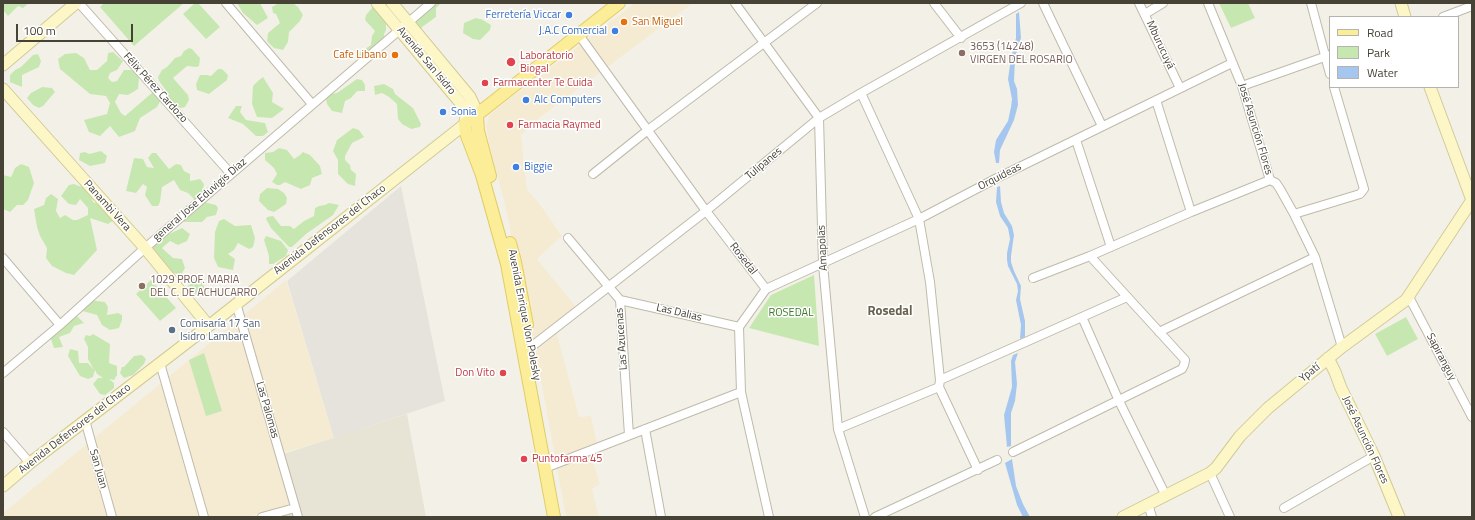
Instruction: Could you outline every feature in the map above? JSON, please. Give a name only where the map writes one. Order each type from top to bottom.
[{"type":"main road","name":"Avenida Defensores del Chaco","points":[[465,124],[619,3]]},
{"type":"main road","name":"Avenida Enrique Von Polesky","points":[[477,116],[478,131],[485,158],[515,262],[527,348],[549,466],[562,517]]},
{"type":"main road","name":"Avenida Enrique Von Polesky","points":[[465,124],[466,133],[482,175],[498,231],[527,348]]},
{"type":"main road","name":"Avenida Enrique Von Polesky","points":[[549,466],[554,517]]},
{"type":"street","points":[[3,65],[78,3]]},
{"type":"street","name":"Félix Pérez Cardozo","points":[[78,3],[231,174]]},
{"type":"street","points":[[226,3],[312,104]]},
{"type":"street","name":"Avenida San Isidro","points":[[377,3],[404,26],[470,97],[477,112],[477,116]]},
{"type":"street","name":"Avenida San Isidro","points":[[392,3],[404,26],[463,106],[466,114],[465,124]]},
{"type":"street","name":"general Jose Eduvigis Diaz","points":[[3,373],[145,248],[431,3]]},
{"type":"street","points":[[735,3],[819,118]]},
{"type":"street","points":[[593,174],[648,130],[817,3]]},
{"type":"street","points":[[934,3],[961,38]]},
{"type":"street","name":"Tulipanes","points":[[527,348],[706,211],[819,118],[861,92],[961,38],[1021,3]]},
{"type":"street","points":[[1043,3],[1102,126]]},
{"type":"street","name":"Mburucuyá","points":[[1139,3],[1180,88]]},
{"type":"street","points":[[1145,14],[1163,3]]},
{"type":"street","name":"José Asunción Flores","points":[[1208,3],[1242,86],[1270,180],[1276,183],[1294,214],[1315,257],[1341,344]]},
{"type":"street","points":[[1242,86],[1328,56],[1310,3]]},
{"type":"street","points":[[1401,3],[1405,16]]},
{"type":"street","points":[[1446,16],[1472,6]]},
{"type":"street","name":"Rosedal","points":[[579,35],[706,211],[766,289]]},
{"type":"street","name":"Orquideas","points":[[766,289],[823,264],[919,218],[1102,126],[1232,63]]},
{"type":"street","points":[[1294,214],[1360,194],[1364,189],[1334,88]]},
{"type":"street","points":[[1430,88],[1472,200]]},
{"type":"street","name":"Panambi Vera","points":[[3,89],[145,248],[208,325]]},
{"type":"street","points":[[861,92],[919,218],[930,282],[940,383],[978,470]]},
{"type":"street","points":[[1156,100],[1191,212]]},
{"type":"street","name":"Amapolas","points":[[819,118],[823,264],[838,429],[865,517]]},
{"type":"street","name":"Avenida Defensores del Chaco","points":[[3,486],[30,463],[465,124]]},
{"type":"street","points":[[1076,140],[1111,247]]},
{"type":"street","points":[[1032,278],[1090,256],[1191,212],[1270,180]]},
{"type":"street","name":"Ypatí","points":[[1123,517],[1210,473],[1216,468],[1240,436],[1268,408],[1330,361],[1341,344],[1409,297],[1472,200]]},
{"type":"street","name":"Las Azucenas","points":[[568,238],[620,300],[629,435]]},
{"type":"street","points":[[1013,452],[1182,369],[1184,365],[1185,360],[1090,256]]},
{"type":"street","points":[[1159,332],[1315,257]]},
{"type":"street","points":[[3,258],[60,324]]},
{"type":"street","points":[[766,289],[739,327],[741,392],[769,517]]},
{"type":"street","points":[[838,429],[1127,297]]},
{"type":"street","name":"Sapiranguy","points":[[1409,297],[1472,417]]},
{"type":"street","name":"Las Dalias","points":[[620,300],[739,327]]},
{"type":"street","name":"Las Palomas","points":[[236,303],[298,517]]},
{"type":"street","points":[[1082,317],[1118,401],[1166,496]]},
{"type":"street","name":"José Asunción Flores","points":[[1330,361],[1341,388],[1374,456],[1399,517]]},
{"type":"street","points":[[160,362],[204,517]]},
{"type":"street","points":[[549,466],[741,392]]},
{"type":"street","name":"San Juan","points":[[85,420],[112,517]]},
{"type":"street","points":[[645,429],[661,517]]},
{"type":"street","points":[[3,432],[30,463]]},
{"type":"street","points":[[1284,508],[1374,456]]},
{"type":"street","points":[[875,517],[998,460]]},
{"type":"street","points":[[1210,473],[1230,517]]},
{"type":"street","points":[[1148,504],[1152,517]]},
{"type":"street","points":[[262,517],[295,508]]},
{"type":"shaded area","points":[[635,3],[693,3],[542,116],[521,135],[527,190],[539,203],[562,236],[537,259],[577,308],[555,326],[579,417],[591,416],[600,458],[593,461],[600,484],[592,489],[599,517],[566,517],[542,386],[505,204],[489,144],[486,126],[490,114]]},
{"type":"shaded area","points":[[401,186],[445,401],[334,438],[287,281]]},
{"type":"shaded area","points":[[286,280],[334,438],[275,455],[289,505],[248,517],[3,517],[3,513]]},
{"type":"shaded area","points":[[407,414],[426,517],[254,517],[290,506],[277,456]]},
{"type":"green space","points":[[3,3],[29,3],[23,8],[18,6],[8,16],[3,10]]},
{"type":"green space","points":[[104,3],[184,3],[134,46],[100,7]]},
{"type":"green space","points":[[195,3],[198,3],[220,27],[206,39],[183,14]]},
{"type":"green space","points":[[237,3],[260,3],[268,18],[257,25],[243,13]]},
{"type":"green space","points":[[279,3],[293,3],[298,7],[303,15],[300,21],[289,32],[288,42],[283,50],[274,48],[267,41],[268,33],[280,23],[276,14],[273,13],[272,7]]},
{"type":"green space","points":[[436,3],[441,3],[436,8],[436,17],[422,27],[420,34],[415,31],[414,19]]},
{"type":"green space","points":[[1219,3],[1248,3],[1255,18],[1231,28]]},
{"type":"green space","points":[[372,8],[379,8],[386,19],[386,30],[384,34],[385,39],[358,60],[356,55],[371,45],[372,36],[375,31],[365,20],[366,15]]},
{"type":"green space","points":[[476,18],[481,19],[491,25],[490,30],[480,40],[473,39],[463,33],[464,23]]},
{"type":"green space","points":[[189,48],[192,49],[200,58],[199,66],[187,66],[173,78],[188,95],[189,100],[185,107],[181,108],[170,104],[165,89],[158,77],[162,70]]},
{"type":"green space","points":[[113,52],[123,61],[117,70],[110,73],[108,78],[112,82],[117,81],[124,70],[135,70],[139,78],[138,89],[128,95],[119,94],[115,102],[121,113],[125,116],[153,92],[162,98],[157,107],[140,118],[135,131],[119,137],[110,126],[100,136],[89,132],[84,120],[107,114],[110,103],[106,96],[90,94],[60,69],[58,59],[65,54],[76,53],[84,58],[90,70],[97,70],[107,61],[108,53]]},
{"type":"green space","points":[[38,54],[41,61],[39,67],[22,75],[22,87],[10,82],[10,75],[15,70],[21,67],[33,55]]},
{"type":"green space","points":[[218,69],[222,69],[228,75],[227,80],[209,94],[197,90],[196,84],[200,75],[211,76]]},
{"type":"green space","points":[[263,77],[273,93],[272,102],[284,109],[272,118],[257,117],[252,104],[253,86]]},
{"type":"green space","points":[[357,79],[362,80],[365,85],[365,91],[357,91],[351,98],[345,101],[342,113],[332,111],[327,104],[325,95],[337,93]]},
{"type":"green space","points":[[384,84],[393,89],[395,94],[413,108],[421,124],[420,127],[411,129],[402,124],[398,119],[396,103],[382,93],[375,95],[374,86]]},
{"type":"green space","points":[[42,87],[52,88],[55,92],[43,106],[39,108],[33,105],[27,98],[31,93]]},
{"type":"green space","points":[[236,106],[242,106],[240,112],[246,120],[265,123],[268,132],[263,136],[256,136],[243,124],[228,118]]},
{"type":"green space","points":[[353,128],[359,130],[364,137],[352,143],[345,156],[345,160],[350,165],[351,170],[356,174],[355,186],[348,184],[338,174],[338,160],[333,151],[337,140]]},
{"type":"green space","points":[[279,148],[287,150],[294,159],[303,152],[310,155],[320,166],[322,174],[312,178],[310,185],[301,189],[285,182],[277,185],[272,182],[277,174],[274,168],[265,160],[265,153],[273,152]]},
{"type":"green space","points":[[101,151],[107,156],[105,163],[90,166],[79,160],[80,153],[85,152],[89,154]]},
{"type":"green space","points":[[152,153],[156,153],[169,169],[176,164],[181,165],[184,171],[190,174],[190,181],[200,179],[204,184],[202,197],[195,200],[188,193],[180,190],[174,180],[162,187],[158,206],[152,206],[145,195],[147,187],[143,184],[136,193],[126,191],[134,158],[143,159],[147,167],[154,168],[148,158]]},
{"type":"green space","points":[[21,164],[29,167],[34,183],[28,200],[23,205],[17,205],[10,212],[3,209],[3,175],[11,177],[15,168]]},
{"type":"green space","points":[[74,184],[89,190],[93,202],[107,208],[114,220],[108,224],[90,218],[97,250],[74,275],[52,266],[46,258],[47,248],[37,227],[34,209],[44,205],[46,198],[51,194],[58,199],[56,211],[60,218],[65,215],[73,220],[77,220],[88,215],[88,208],[80,199],[76,205],[69,204],[61,196],[69,185]]},
{"type":"green space","points":[[267,188],[278,189],[284,193],[287,198],[286,204],[274,212],[268,210],[259,201],[260,194]]},
{"type":"green space","points":[[204,202],[216,205],[218,208],[216,215],[207,217],[202,222],[183,222],[191,210]]},
{"type":"green space","points":[[329,203],[339,205],[333,215],[306,234],[292,247],[289,247],[271,228],[266,219],[267,217],[273,216],[281,226],[290,226],[294,229],[304,221],[314,216],[315,208]]},
{"type":"green space","points":[[224,219],[235,226],[251,225],[255,238],[253,247],[249,249],[238,243],[234,250],[228,254],[235,259],[233,270],[218,267],[214,258],[215,232],[219,221]]},
{"type":"green space","points":[[182,228],[190,234],[187,241],[178,245],[170,241],[162,248],[173,258],[182,259],[185,268],[181,275],[170,272],[153,250],[153,246],[163,234],[169,234]]},
{"type":"green space","points":[[266,236],[281,241],[288,250],[286,256],[273,264],[269,264],[269,256],[264,240]]},
{"type":"green space","name":"ROSEDAL","points":[[814,275],[819,346],[749,328],[771,295]]},
{"type":"green space","points":[[197,276],[201,276],[206,293],[194,296],[190,293],[188,284]]},
{"type":"green space","points":[[151,280],[176,308],[160,321],[136,294]]},
{"type":"green space","points":[[88,300],[105,302],[108,307],[107,315],[118,313],[122,315],[119,328],[110,330],[102,325],[97,315],[79,310]]},
{"type":"green space","points":[[73,315],[77,316],[84,323],[74,326],[70,333],[59,337],[63,347],[54,348],[50,336]]},
{"type":"green space","points":[[1406,317],[1418,339],[1387,356],[1375,334]]},
{"type":"green space","points":[[93,334],[110,344],[109,363],[117,366],[117,375],[114,380],[109,379],[114,383],[114,388],[105,395],[100,394],[93,384],[98,378],[103,378],[97,374],[95,370],[93,377],[88,379],[80,376],[68,356],[70,349],[78,351],[79,363],[88,363],[94,370],[88,359],[88,347],[84,339],[86,335],[90,336]]},
{"type":"green space","points":[[204,353],[222,411],[206,416],[189,360]]},
{"type":"green space","points":[[142,355],[146,359],[144,364],[133,375],[124,378],[120,373],[122,367],[124,367],[134,356]]},
{"type":"water","points":[[1019,12],[1021,38],[1015,58],[1014,81],[1017,89],[1018,105],[1014,120],[1000,150],[999,163],[996,163],[994,152],[996,140],[1008,121],[1011,107],[1012,99],[1008,79],[1016,38],[1016,14]]},
{"type":"water","points":[[1000,186],[1001,202],[1004,213],[1012,226],[1014,235],[1011,262],[1021,286],[1020,299],[1025,321],[1025,337],[1020,339],[1021,325],[1016,300],[1018,291],[1017,284],[1008,266],[1007,260],[1010,239],[1008,228],[1000,216],[996,202],[997,187]]},
{"type":"water","points":[[1018,353],[1015,362],[1017,384],[1015,401],[1011,413],[1011,446],[1007,447],[1004,415],[1012,387],[1011,361],[1013,355]]},
{"type":"water","points":[[1012,459],[1016,486],[1030,517],[1023,517],[1017,505],[1005,463]]},
{"type":"place","name":"Ferretería Viccar","points":[[569,15]]},
{"type":"place","name":"San Miguel","points":[[624,22]]},
{"type":"place","name":"J.A.C Comercial","points":[[615,31]]},
{"type":"place","name":"3653 (14248) VIRGEN DEL ROSARIO","points":[[962,53]]},
{"type":"place","name":"Cafe Libano","points":[[395,55]]},
{"type":"place","name":"Laboratorio Biogal","points":[[511,62]]},
{"type":"place","name":"Farmacenter Te Cuida","points":[[485,83]]},
{"type":"place","name":"Alc Computers","points":[[526,100]]},
{"type":"place","name":"Sonia","points":[[443,112]]},
{"type":"place","name":"Farmacia Raymed","points":[[510,125]]},
{"type":"place","name":"Biggie","points":[[516,167]]},
{"type":"place","name":"1029 PROF. MARIA DEL C. DE ACHUCARRO","points":[[142,286]]},
{"type":"place","name":"Comisaría 17 San Isidro Lambare","points":[[172,330]]},
{"type":"place","name":"Don Vito","points":[[503,373]]},
{"type":"place","name":"Puntofarma 45","points":[[524,459]]},
{"type":"district","name":"Rosedal","points":[[890,312]]}]
